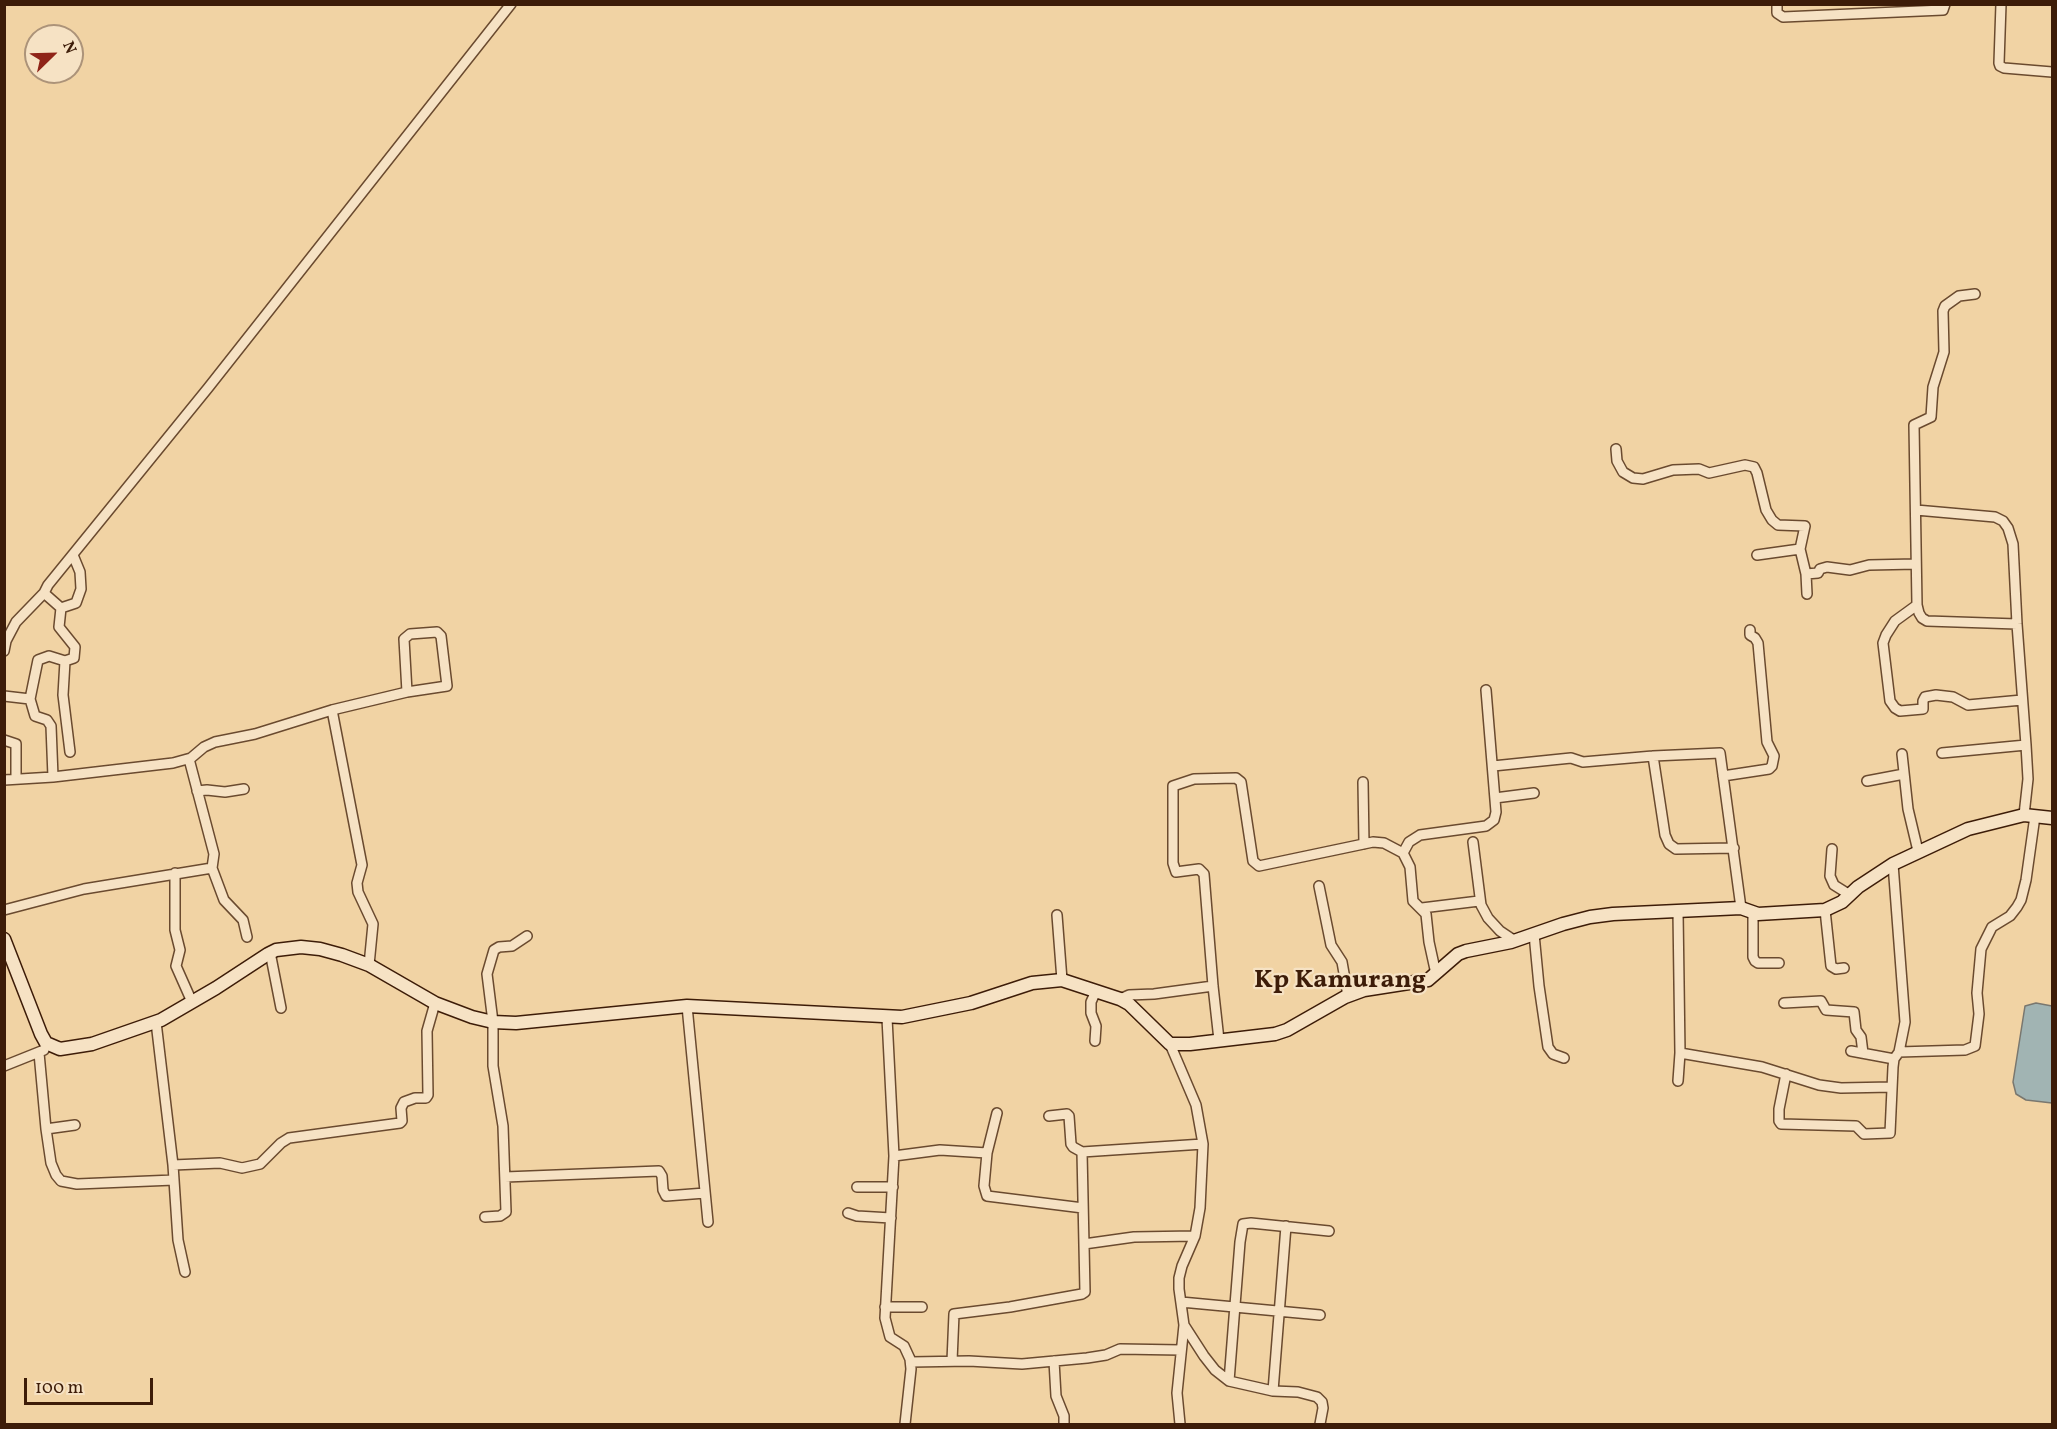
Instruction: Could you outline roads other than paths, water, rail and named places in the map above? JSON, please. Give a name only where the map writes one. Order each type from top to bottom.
[{"type":"street","points":[[5,646],[16,622],[44,593],[48,585],[511,4]]},
{"type":"street","points":[[1776,4],[1777,13],[1783,17],[1943,10],[1946,4]]},
{"type":"street","points":[[2001,4],[2000,66],[2052,72]]},
{"type":"street","points":[[1975,294],[1959,296],[1951,300],[1943,311],[1944,352],[1933,387],[1931,417],[1914,425],[1918,613],[1927,621],[2017,624]]},
{"type":"street","points":[[1616,449],[1617,461],[1623,472],[1633,478],[1643,480],[1673,470],[1699,469],[1709,473],[1749,465],[1757,473],[1766,510],[1772,520],[1778,525],[1805,526],[1800,549],[1806,574],[1807,594]]},
{"type":"street","points":[[1851,1051],[1897,1056],[1965,1050],[1975,1046],[1979,1014],[1977,993],[1982,949],[1992,927],[2010,916],[2017,907],[2026,880],[2028,779],[2013,544],[2008,528],[2003,521],[1995,517],[1916,510]]},
{"type":"street","points":[[1757,555],[1800,549]]},
{"type":"street","points":[[61,608],[76,603],[81,588],[80,572],[73,555]]},
{"type":"street","points":[[1806,574],[1818,573],[1820,569],[1827,567],[1850,570],[1869,565],[1917,564]]},
{"type":"street","points":[[44,593],[61,608]]},
{"type":"street","points":[[1917,605],[1895,621],[1886,634],[1884,643],[1890,701],[1895,708],[1900,711],[1923,709],[1925,697],[1936,695],[1953,697],[1968,705],[2022,700]]},
{"type":"street","points":[[53,777],[51,726],[47,720],[34,716],[30,699],[38,660],[49,657],[65,661],[71,660],[75,653],[72,641],[59,627],[61,608]]},
{"type":"street","points":[[1723,776],[1768,769],[1772,766],[1774,756],[1767,742],[1758,643],[1750,635],[1750,630]]},
{"type":"street","points":[[4,780],[173,764],[189,759],[204,747],[215,742],[278,728],[332,710],[406,692],[447,686],[441,636],[437,632],[410,634],[404,639],[406,692]]},
{"type":"street","points":[[65,661],[63,695],[70,752]]},
{"type":"street","points":[[1403,853],[1409,842],[1420,835],[1464,830],[1490,824],[1496,815],[1486,690]]},
{"type":"street","points":[[4,696],[30,699]]},
{"type":"street","points":[[332,710],[362,865],[357,883],[358,892],[373,924],[369,965]]},
{"type":"street","points":[[4,740],[16,744],[15,779]]},
{"type":"street","points":[[1942,753],[2026,746]]},
{"type":"street","points":[[1492,766],[1571,758],[1582,762],[1720,753],[1753,957],[1758,963],[1779,963]]},
{"type":"street","points":[[1902,754],[1908,809],[1918,851]]},
{"type":"street","points":[[1653,756],[1665,835],[1669,844],[1676,849],[1734,848]]},
{"type":"street","points":[[189,759],[214,854],[212,868],[224,900],[243,920],[248,937]]},
{"type":"street","points":[[1867,781],[1904,774]]},
{"type":"street","points":[[1219,1040],[1204,873],[1199,869],[1176,872],[1173,863],[1173,786],[1194,779],[1236,778],[1241,782],[1253,861],[1259,866],[1373,842],[1384,843],[1403,853],[1410,867],[1413,902],[1426,914],[1436,974]]},
{"type":"street","points":[[1363,782],[1364,844]]},
{"type":"street","points":[[197,791],[225,792],[244,789]]},
{"type":"street","points":[[1495,798],[1534,793]]},
{"type":"street","points":[[1170,1044],[1275,1034],[1364,990],[1428,980],[1458,954],[1466,951],[1515,940],[1590,917],[1678,912],[1825,910],[1842,902],[1858,887],[1893,864],[1968,829],[2029,816],[2052,818]]},
{"type":"street","points":[[1473,842],[1479,901],[1483,911],[1500,931],[1515,940]]},
{"type":"street","points":[[1832,849],[1830,865],[1832,881],[1834,885],[1850,895]]},
{"type":"street","points":[[1786,1074],[1778,1117],[1781,1124],[1785,1126],[1856,1126],[1864,1134],[1890,1132],[1892,1087],[1905,1022],[1893,864]]},
{"type":"street","points":[[4,910],[84,889],[212,868]]},
{"type":"street","points":[[175,873],[175,930],[180,950],[176,966],[192,1002]]},
{"type":"street","points":[[1319,886],[1331,945],[1342,962],[1348,996]]},
{"type":"street","points":[[1422,908],[1479,901]]},
{"type":"street","points":[[1825,910],[1831,966],[1836,969],[1844,968]]},
{"type":"street","points":[[1678,912],[1680,1053],[1678,1082]]},
{"type":"street","points":[[1057,915],[1062,980]]},
{"type":"street","points":[[1533,934],[1548,1047],[1553,1054],[1564,1058]]},
{"type":"street","points":[[485,1217],[500,1216],[506,1212],[503,1126],[493,1066],[493,1023],[487,974],[494,950],[499,947],[512,946],[527,936]]},
{"type":"street","points":[[4,939],[41,1034],[52,1046],[60,1049],[82,1046],[156,1022],[216,988],[270,952],[289,948],[320,949],[369,965],[435,1003],[493,1023],[516,1023],[658,1007],[687,1006],[902,1017],[971,1003],[1032,983],[1062,980],[1120,999],[1137,1010],[1170,1044],[1196,1105],[1203,1144],[1200,1208],[1195,1236],[1182,1266],[1179,1289],[1184,1325],[1178,1393],[1180,1425]]},
{"type":"street","points":[[270,952],[281,1008]]},
{"type":"street","points":[[1120,999],[1129,995],[1213,986]]},
{"type":"street","points":[[1095,990],[1091,1002],[1091,1013],[1096,1026],[1095,1041]]},
{"type":"street","points":[[1784,1003],[1821,1001],[1826,1010],[1854,1012],[1856,1030],[1861,1036],[1863,1053]]},
{"type":"street","points":[[173,1166],[220,1163],[242,1168],[260,1164],[289,1138],[400,1123],[402,1121],[400,1108],[404,1102],[415,1098],[426,1098],[428,1095],[427,1031],[435,1003]]},
{"type":"street","points":[[687,1006],[708,1222]]},
{"type":"street","points":[[887,1018],[894,1156],[885,1325],[891,1337],[904,1346],[911,1362],[905,1425]]},
{"type":"street","points":[[156,1022],[173,1166],[178,1240],[184,1272]]},
{"type":"street","points":[[4,1066],[52,1046]]},
{"type":"street","points":[[39,1053],[51,1163],[61,1181],[77,1184],[174,1180]]},
{"type":"street","points":[[1680,1053],[1742,1062],[1819,1085],[1841,1088],[1892,1087]]},
{"type":"street","points":[[997,1113],[987,1153],[984,1186],[987,1196],[1083,1208]]},
{"type":"street","points":[[1049,1116],[1067,1114],[1069,1116],[1071,1144],[1082,1152],[1203,1144]]},
{"type":"street","points":[[46,1129],[75,1125]]},
{"type":"street","points":[[894,1156],[940,1150],[987,1153]]},
{"type":"street","points":[[952,1361],[954,1314],[1010,1307],[1085,1292],[1082,1152]]},
{"type":"street","points":[[505,1177],[659,1171],[666,1196],[705,1193]]},
{"type":"street","points":[[857,1187],[893,1187]]},
{"type":"street","points":[[848,1213],[857,1216],[891,1218]]},
{"type":"street","points":[[1229,1381],[1242,1225],[1248,1222],[1329,1231]]},
{"type":"street","points":[[1273,1391],[1286,1226]]},
{"type":"street","points":[[1084,1244],[1134,1237],[1195,1236]]},
{"type":"street","points":[[1181,1302],[1320,1315]]},
{"type":"street","points":[[885,1306],[922,1307]]},
{"type":"street","points":[[1184,1325],[1215,1370],[1229,1381],[1273,1391],[1298,1392],[1317,1397],[1322,1401],[1323,1408],[1320,1425]]},
{"type":"street","points":[[911,1362],[1022,1364],[1106,1355],[1120,1350],[1181,1350]]},
{"type":"street","points":[[1054,1361],[1056,1396],[1064,1416],[1064,1425]]},
{"type":"district","name":"Kp Kamurang","points":[[1340,982]]}]
